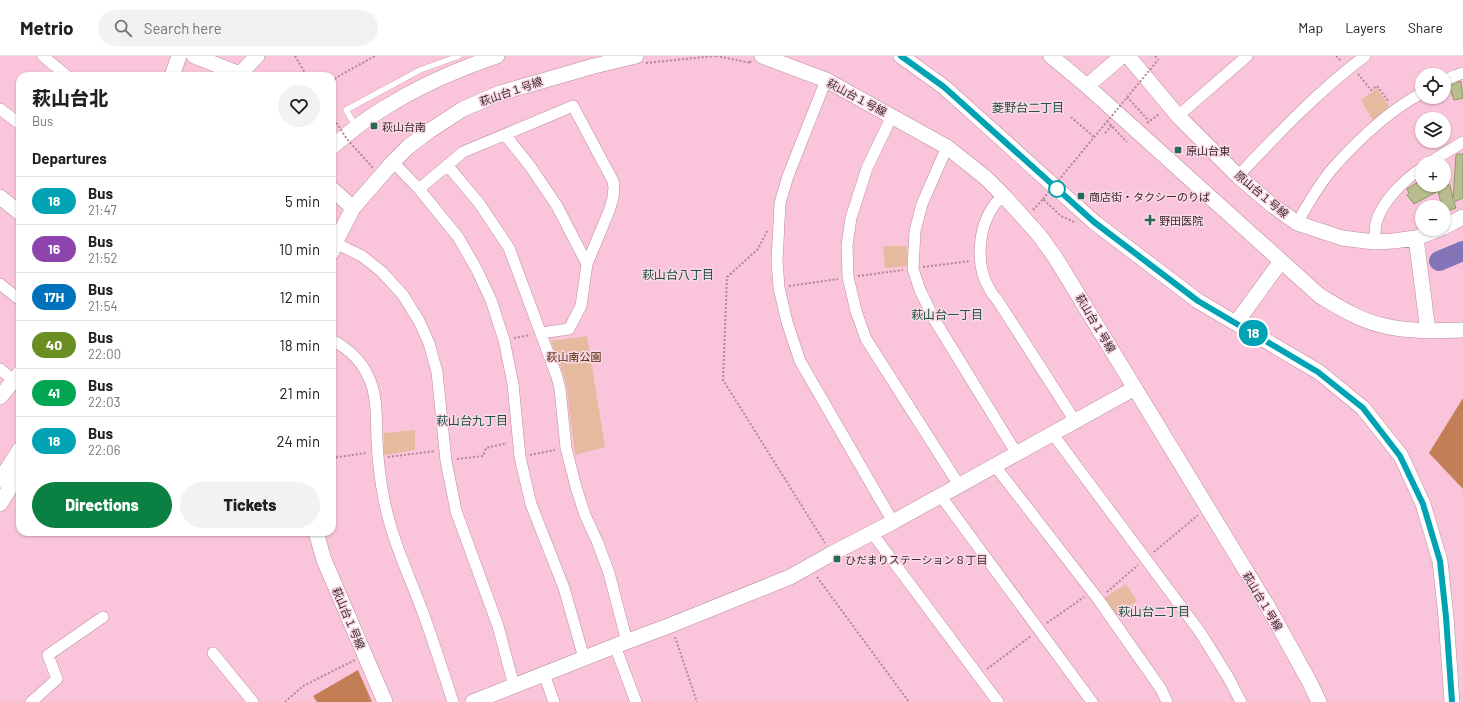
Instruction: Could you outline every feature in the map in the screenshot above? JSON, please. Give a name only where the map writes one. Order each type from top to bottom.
[{"type":"street","points":[[43,56],[62,72]]},
{"type":"street","points":[[173,72],[179,56]]},
{"type":"street","points":[[194,56],[232,72]]},
{"type":"street","points":[[242,72],[257,56]]},
{"type":"street","points":[[336,144],[380,110],[418,89],[497,56]]},
{"type":"street","name":"萩山台１号線","points":[[764,56],[826,80],[947,148],[986,178],[1039,235],[1055,257],[1268,607],[1320,702]]},
{"type":"street","points":[[901,56],[944,87],[1094,222],[1198,301],[1318,372],[1363,408],[1400,456],[1423,504],[1440,561],[1446,617],[1452,702]]},
{"type":"street","points":[[1051,56],[1087,86],[1132,136],[1320,296],[1359,317],[1380,325],[1428,331],[1463,330]]},
{"type":"street","points":[[1087,86],[1122,56]]},
{"type":"street","name":"原山台１号線","points":[[1128,56],[1174,111],[1238,176],[1272,205],[1298,223],[1342,238],[1374,242],[1416,238],[1421,236]]},
{"type":"street","points":[[1174,111],[1247,56]]},
{"type":"street","points":[[1238,176],[1282,130],[1365,56]]},
{"type":"street","name":"萩山台１号線","points":[[336,244],[353,208],[393,162],[408,147],[463,109],[500,93],[594,66],[640,59]]},
{"type":"street","points":[[1451,78],[1463,73]]},
{"type":"street","points":[[826,80],[788,176],[780,203],[777,260],[779,288],[787,322],[800,361],[893,522]]},
{"type":"street","points":[[1298,223],[1311,199],[1332,169],[1371,130],[1415,98]]},
{"type":"street","points":[[419,189],[463,152],[573,106],[613,180],[613,198],[587,264],[581,306],[569,329],[541,333]]},
{"type":"street","points":[[0,109],[16,121]]},
{"type":"street","points":[[892,116],[867,168],[852,218],[847,245],[848,277],[856,311],[866,339],[959,485]]},
{"type":"street","points":[[505,135],[530,166],[557,206],[587,264]]},
{"type":"street","points":[[1440,156],[1463,142]]},
{"type":"street","points":[[947,148],[922,204],[915,231],[913,269],[920,290],[934,320],[1016,454]]},
{"type":"street","points":[[393,162],[419,189],[458,237],[491,300],[504,340],[513,384],[520,457],[531,504],[564,588],[584,658]]},
{"type":"street","points":[[447,165],[479,203],[509,248],[557,377],[560,389],[566,448],[583,508],[609,574],[621,644],[636,702]]},
{"type":"street","points":[[1374,242],[1376,222],[1389,197],[1415,173]]},
{"type":"street","points":[[336,193],[353,208]]},
{"type":"street","points":[[1004,196],[994,205],[984,226],[980,259],[984,275],[989,288],[1075,421]]},
{"type":"street","points":[[0,197],[16,210]]},
{"type":"street","points":[[1451,224],[1463,218]]},
{"type":"street","points":[[1416,238],[1428,331]]},
{"type":"street","points":[[336,249],[362,256],[382,272],[403,295],[420,321],[429,343],[436,372],[445,455],[456,511],[498,626],[514,686]]},
{"type":"street","points":[[1236,323],[1280,261]]},
{"type":"street","points":[[0,284],[16,297]]},
{"type":"street","points":[[336,343],[354,355],[368,375],[372,386],[376,409],[378,455],[384,499],[402,561],[422,610],[453,702]]},
{"type":"street","points":[[0,370],[16,377]]},
{"type":"street","points":[[0,397],[16,378]]},
{"type":"street","points":[[481,701],[514,686],[671,626],[790,577],[893,522],[1135,388]]},
{"type":"street","points":[[1052,433],[1200,632],[1228,677],[1241,702]]},
{"type":"street","points":[[0,480],[16,455]]},
{"type":"street","points":[[995,466],[1098,600],[1161,689],[1167,702]]},
{"type":"street","points":[[0,504],[16,478]]},
{"type":"street","points":[[940,495],[1092,702]]},
{"type":"street","points":[[872,533],[998,702]]},
{"type":"street","name":"萩山台１号線","points":[[317,536],[324,560],[385,702]]},
{"type":"street","points":[[31,702],[57,680],[48,655],[103,617]]},
{"type":"street","points":[[213,653],[253,702]]},
{"type":"street","points":[[544,674],[554,702]]},
{"type":"lane","points":[[356,127],[346,110],[420,70],[459,56]]},
{"type":"path","points":[[295,56],[305,72]]},
{"type":"path","points":[[336,78],[375,56]]},
{"type":"path","points":[[640,59],[715,56],[750,63],[750,56]]},
{"type":"path","points":[[1032,211],[1158,60],[1155,56]]},
{"type":"path","points":[[1352,66],[1371,90],[1377,86],[1395,111]]},
{"type":"path","points":[[1127,97],[1149,121]]},
{"type":"path","points":[[1107,121],[1132,136],[1149,121],[1174,111]]},
{"type":"path","points":[[1071,117],[1094,137]]},
{"type":"path","points":[[336,123],[346,140],[374,169]]},
{"type":"path","points":[[1105,133],[1114,123]]},
{"type":"path","points":[[1043,199],[1061,216]]},
{"type":"path","points":[[768,229],[758,249],[727,276],[723,380],[831,554]]},
{"type":"path","points":[[779,288],[980,259]]},
{"type":"path","points":[[504,340],[541,333]]},
{"type":"path","points":[[336,458],[378,455],[483,456],[486,448],[518,441]]},
{"type":"path","points":[[520,457],[566,448]]},
{"type":"path","points":[[809,566],[909,702]]},
{"type":"path","points":[[671,626],[697,702]]},
{"type":"path","points":[[285,702],[303,686],[365,655]]},
{"type":"green space","points":[[1377,88],[1390,108],[1374,122],[1361,100]]},
{"type":"green space","points":[[883,246],[907,246],[907,266],[885,268]]},
{"type":"green space","name":"萩山南公園","points":[[587,336],[605,447],[575,455],[566,382],[551,341]]},
{"type":"green space","points":[[415,430],[415,450],[384,455],[384,433]]},
{"type":"green space","points":[[1126,584],[1137,601],[1116,616],[1103,599]]},
{"type":"shaded area","points":[[1463,398],[1463,489],[1429,453]]},
{"type":"shaded area","points":[[358,670],[372,702],[317,702],[313,696]]},
{"type":"building","points":[[1461,81],[1463,98],[1454,100],[1451,92],[1451,85]]},
{"type":"building","points":[[1463,154],[1463,198],[1454,202],[1456,208],[1451,210],[1451,200],[1440,200],[1438,192],[1451,192],[1451,190],[1453,199],[1456,155]]},
{"type":"building","points":[[1415,184],[1415,192],[1436,192],[1421,200],[1415,200],[1414,204],[1407,195],[1409,193],[1407,189]]},
{"type":"waterway","points":[[1439,261],[1463,251]]},
{"type":"bus line","name":"18","points":[[901,56],[944,87],[1094,222],[1198,301],[1318,372],[1363,408],[1400,456],[1423,504],[1440,561],[1446,617],[1452,702]]},
{"type":"place","name":"萩山台南","points":[[374,126]]},
{"type":"place","name":"原山台東","points":[[1178,150]]},
{"type":"place","name":"商店街・タクシーのりば","points":[[1081,196]]},
{"type":"place","name":"野田医院","points":[[1150,220]]},
{"type":"place","name":"ひだまりステーション８丁目","points":[[837,559]]},
{"type":"district","name":"菱野台二丁目","points":[[1028,107]]},
{"type":"district","name":"萩山台八丁目","points":[[678,274]]},
{"type":"district","name":"萩山台一丁目","points":[[947,314]]},
{"type":"district","name":"萩山台九丁目","points":[[472,420]]},
{"type":"district","name":"萩山台二丁目","points":[[1154,611]]}]
